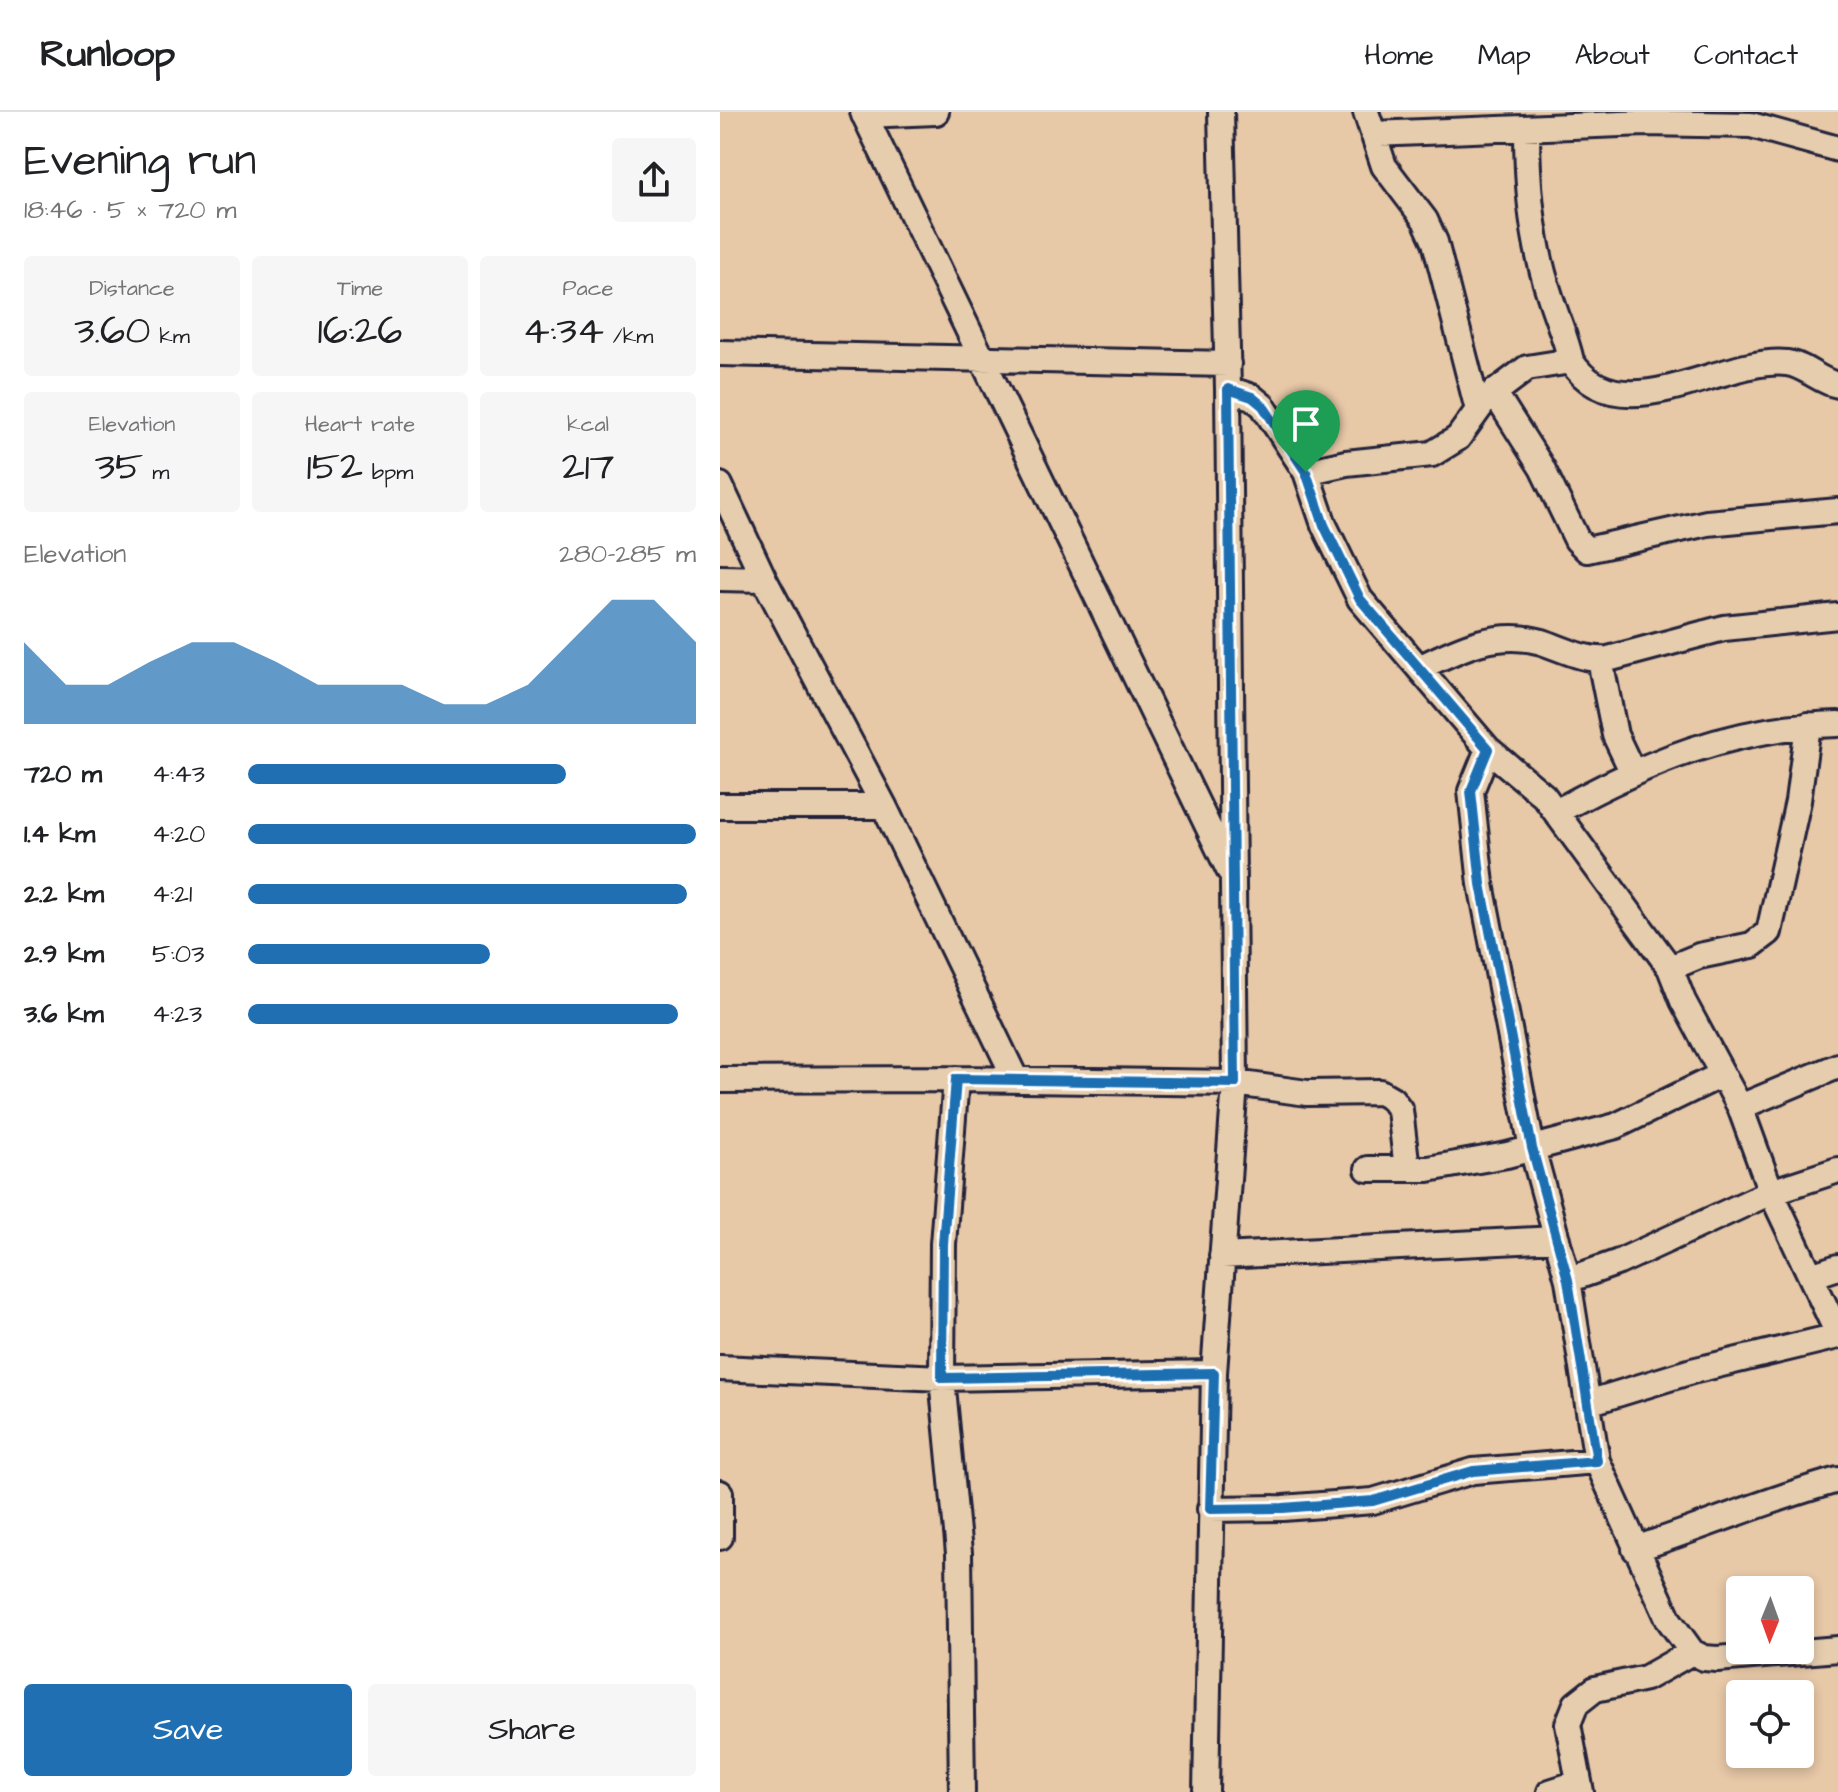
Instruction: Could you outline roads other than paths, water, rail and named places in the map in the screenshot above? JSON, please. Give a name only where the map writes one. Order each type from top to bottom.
[{"type":"street","points":[[936,112],[864,113],[1233,879]]},
{"type":"street","points":[[1206,1792],[1214,1373],[1235,1083],[1228,364],[1221,112]]},
{"type":"street","points":[[1478,410],[1435,242],[1425,220],[1384,166],[1370,123],[1527,130],[1650,117],[1751,125],[1838,149]]},
{"type":"street","points":[[1527,130],[1527,192],[1550,296],[1564,330],[1571,361],[1578,373],[1595,385],[1626,393],[1666,390],[1775,363],[1794,365],[1838,385]]},
{"type":"street","points":[[720,353],[1228,364]]},
{"type":"street","points":[[1306,472],[1346,463],[1432,454],[1458,438],[1494,392],[1532,365],[1571,361]]},
{"type":"street","points":[[1228,389],[1252,397],[1263,406],[1306,472],[1346,576],[1374,617],[1488,749],[1532,783],[1670,968],[1721,1075],[1740,1107],[1771,1192],[1838,1335],[1705,1368],[1588,1403]]},
{"type":"street","points":[[1494,392],[1542,468],[1577,540],[1587,550],[1707,523],[1838,511]]},
{"type":"street","points":[[720,485],[764,579],[884,806],[1016,1080]]},
{"type":"street","points":[[720,578],[764,579]]},
{"type":"street","points":[[1419,668],[1482,641],[1510,637],[1528,639],[1600,660],[1724,628],[1838,616]]},
{"type":"street","points":[[1600,660],[1615,735],[1633,773]]},
{"type":"street","points":[[1556,812],[1633,773],[1719,739],[1780,726],[1838,724]]},
{"type":"street","points":[[1670,968],[1715,951],[1752,945],[1769,932],[1798,801],[1808,725]]},
{"type":"street","points":[[1488,749],[1471,791],[1481,884],[1532,1148],[1568,1280],[1597,1461],[1669,1620],[1692,1652],[1704,1658],[1717,1659],[1838,1649]]},
{"type":"street","points":[[720,806],[884,806]]},
{"type":"street","points":[[1740,1107],[1838,1066]]},
{"type":"street","points":[[1368,1169],[1407,1169],[1472,1162],[1616,1126],[1721,1075]]},
{"type":"street","points":[[956,1079],[943,1244],[942,1378],[959,1553],[962,1792]]},
{"type":"street","points":[[720,1080],[1235,1083],[1307,1093],[1380,1092],[1392,1099],[1400,1110],[1407,1169]]},
{"type":"street","points":[[1568,1280],[1619,1262],[1771,1192],[1838,1170]]},
{"type":"street","points":[[1222,1256],[1557,1239]]},
{"type":"street","points":[[1811,1276],[1838,1267]]},
{"type":"street","points":[[720,1368],[942,1378],[1214,1373]]},
{"type":"street","points":[[1210,1509],[1283,1508],[1373,1501],[1473,1471],[1597,1461]]},
{"type":"street","points":[[1635,1549],[1687,1533],[1759,1502],[1838,1480]]},
{"type":"street","points":[[720,1493],[720,1537]]},
{"type":"street","points":[[1550,1792],[1580,1788],[1568,1724],[1576,1704],[1595,1689],[1646,1678],[1692,1652]]}]
